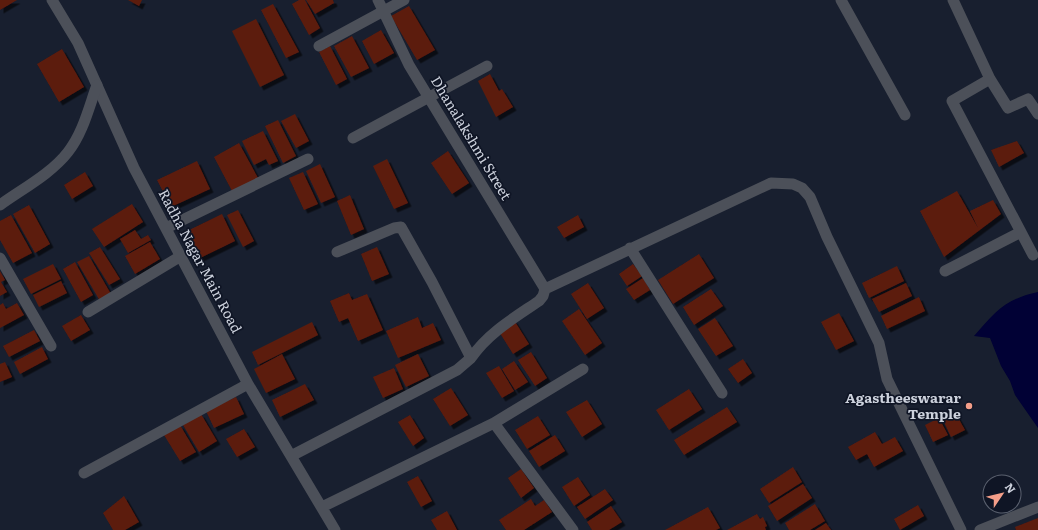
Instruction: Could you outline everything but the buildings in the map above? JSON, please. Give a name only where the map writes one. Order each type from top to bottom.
[{"type":"street","name":"Radha Nagar Main Road","points":[[52,0],[78,43],[134,168],[248,384],[335,530]]},
{"type":"street","name":"Dhanalakshmi Street","points":[[378,0],[409,65],[545,289]]},
{"type":"street","points":[[320,46],[404,0]]},
{"type":"street","points":[[841,0],[905,115]]},
{"type":"street","points":[[953,0],[990,79],[1008,108],[1028,98],[1038,114]]},
{"type":"street","points":[[352,138],[487,66]]},
{"type":"street","points":[[990,79],[952,101],[1020,233],[1033,255]]},
{"type":"street","points":[[0,205],[53,167],[68,152],[81,130],[97,85]]},
{"type":"street","points":[[166,228],[308,159]]},
{"type":"street","points":[[291,456],[457,370],[471,358],[478,348],[497,330],[539,300],[543,296],[545,289],[771,183],[793,184],[802,188],[810,197],[827,237],[879,343],[887,379],[961,530]]},
{"type":"street","points":[[338,252],[394,228],[401,228],[432,282],[471,358]]},
{"type":"street","points":[[945,271],[1020,233]]},
{"type":"street","points":[[630,248],[722,393]]},
{"type":"street","points":[[88,312],[180,256]]},
{"type":"street","points":[[0,258],[51,346]]},
{"type":"street","points":[[322,508],[494,423],[583,369]]},
{"type":"street","points":[[84,473],[248,384]]},
{"type":"street","points":[[494,423],[573,530]]},
{"type":"street","points":[[980,530],[1038,507]]},
{"type":"shaded area","points":[[1038,292],[1038,428],[1015,395],[990,338],[974,336],[995,313],[1009,303],[1017,298]]},
{"type":"place","name":"Agastheeswarar Temple","points":[[969,406]]}]
